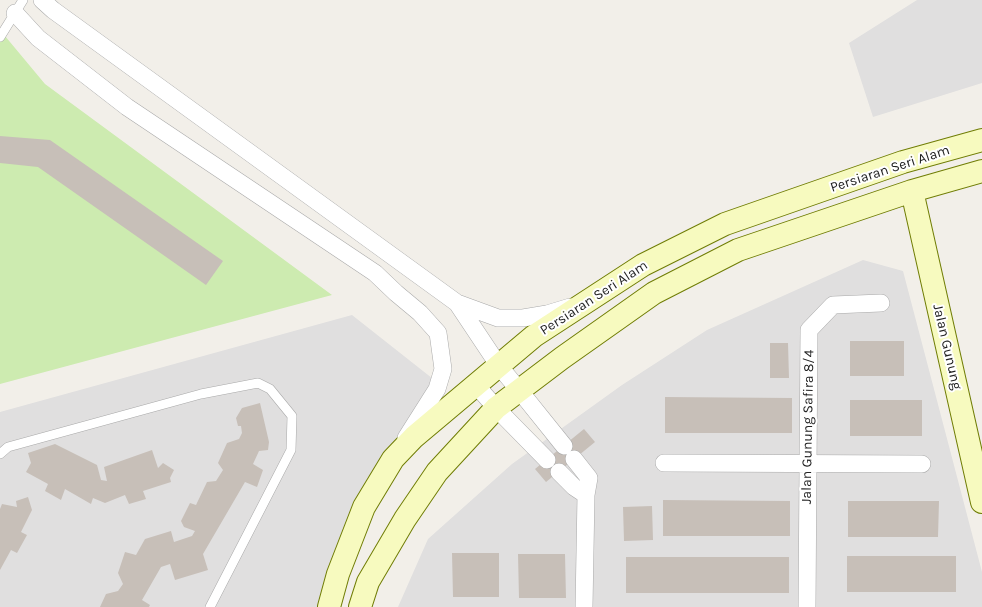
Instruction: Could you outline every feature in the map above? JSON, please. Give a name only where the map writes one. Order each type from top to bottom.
[{"type":"main road","name":"Persiaran Seri Alam","points":[[329,607],[338,574],[364,508],[393,459],[414,437],[534,336],[643,265],[725,224],[903,162],[982,140]]},
{"type":"main road","name":"Persiaran Seri Alam","points":[[360,607],[368,582],[404,519],[437,472],[496,408],[654,293],[738,250],[912,191],[982,171]]},
{"type":"main road","name":"Jalan Gunung","points":[[912,191],[982,502]]},
{"type":"street","points":[[42,0],[53,10],[457,303],[498,318],[523,318],[547,314],[586,302]]},
{"type":"street","points":[[19,6],[38,38],[127,107],[375,273],[396,293],[420,312],[438,333],[444,369],[437,389],[393,459]]},
{"type":"street","points":[[457,303],[498,366],[589,478],[586,495],[584,607]]},
{"type":"street","name":"Jalan Gunung Safira 8/4","points":[[807,607],[809,330],[833,305],[881,303]]},
{"type":"street","points":[[476,385],[496,408],[549,462],[574,487],[586,495]]},
{"type":"street","points":[[549,462],[565,448]]},
{"type":"street","points":[[664,463],[922,464]]},
{"type":"lane","points":[[0,37],[19,6]]},
{"type":"lane","points":[[0,454],[8,447],[200,394],[258,383],[270,389],[292,416],[291,450],[210,607]]},
{"type":"shaded area","points":[[917,0],[982,0],[982,83],[873,117],[849,43]]},
{"type":"shaded area","points":[[863,260],[903,271],[982,572],[982,607],[398,607],[428,539],[512,464],[622,385],[707,330]]},
{"type":"shaded area","points":[[352,315],[442,386],[353,513],[323,607],[0,607],[0,412]]},
{"type":"green space","points":[[0,30],[45,84],[332,295],[0,384]]},
{"type":"building","points":[[0,136],[50,140],[223,261],[206,285],[38,167],[0,163]]},
{"type":"building","points":[[850,341],[904,341],[904,376],[850,376]]},
{"type":"building","points":[[770,343],[788,343],[789,378],[770,378]]},
{"type":"building","points":[[665,397],[792,398],[792,433],[665,433]]},
{"type":"building","points":[[850,400],[922,400],[922,436],[850,436]]},
{"type":"building","points":[[260,403],[269,442],[268,450],[259,451],[253,464],[263,470],[257,487],[245,482],[203,554],[208,570],[175,580],[170,564],[161,567],[142,600],[150,605],[149,607],[100,607],[106,594],[118,591],[123,584],[118,573],[125,552],[136,555],[145,539],[171,531],[174,542],[192,536],[195,531],[184,527],[181,521],[190,503],[196,505],[207,482],[216,481],[223,470],[218,463],[227,443],[239,439],[242,433],[241,426],[238,426],[236,418],[242,408]]},
{"type":"building","points":[[584,429],[595,442],[546,482],[535,469]]},
{"type":"building","points":[[55,444],[97,465],[101,480],[107,481],[104,467],[152,450],[158,468],[163,463],[174,470],[170,478],[171,482],[143,491],[146,499],[129,504],[125,495],[105,503],[93,498],[91,504],[65,489],[61,500],[45,491],[48,484],[26,472],[31,463],[28,453]]},
{"type":"building","points":[[28,497],[32,510],[21,532],[27,535],[17,553],[11,550],[0,570],[0,509],[2,504],[17,507],[16,501]]},
{"type":"building","points":[[663,500],[790,501],[790,536],[663,536]]},
{"type":"building","points":[[848,501],[939,501],[938,537],[848,537]]},
{"type":"building","points":[[652,506],[653,540],[624,541],[623,507]]},
{"type":"building","points":[[452,553],[499,553],[499,597],[453,597]]},
{"type":"building","points":[[518,554],[565,554],[566,598],[519,598]]},
{"type":"building","points":[[847,556],[956,556],[956,592],[847,592]]},
{"type":"building","points":[[626,557],[789,557],[789,593],[626,593]]}]
